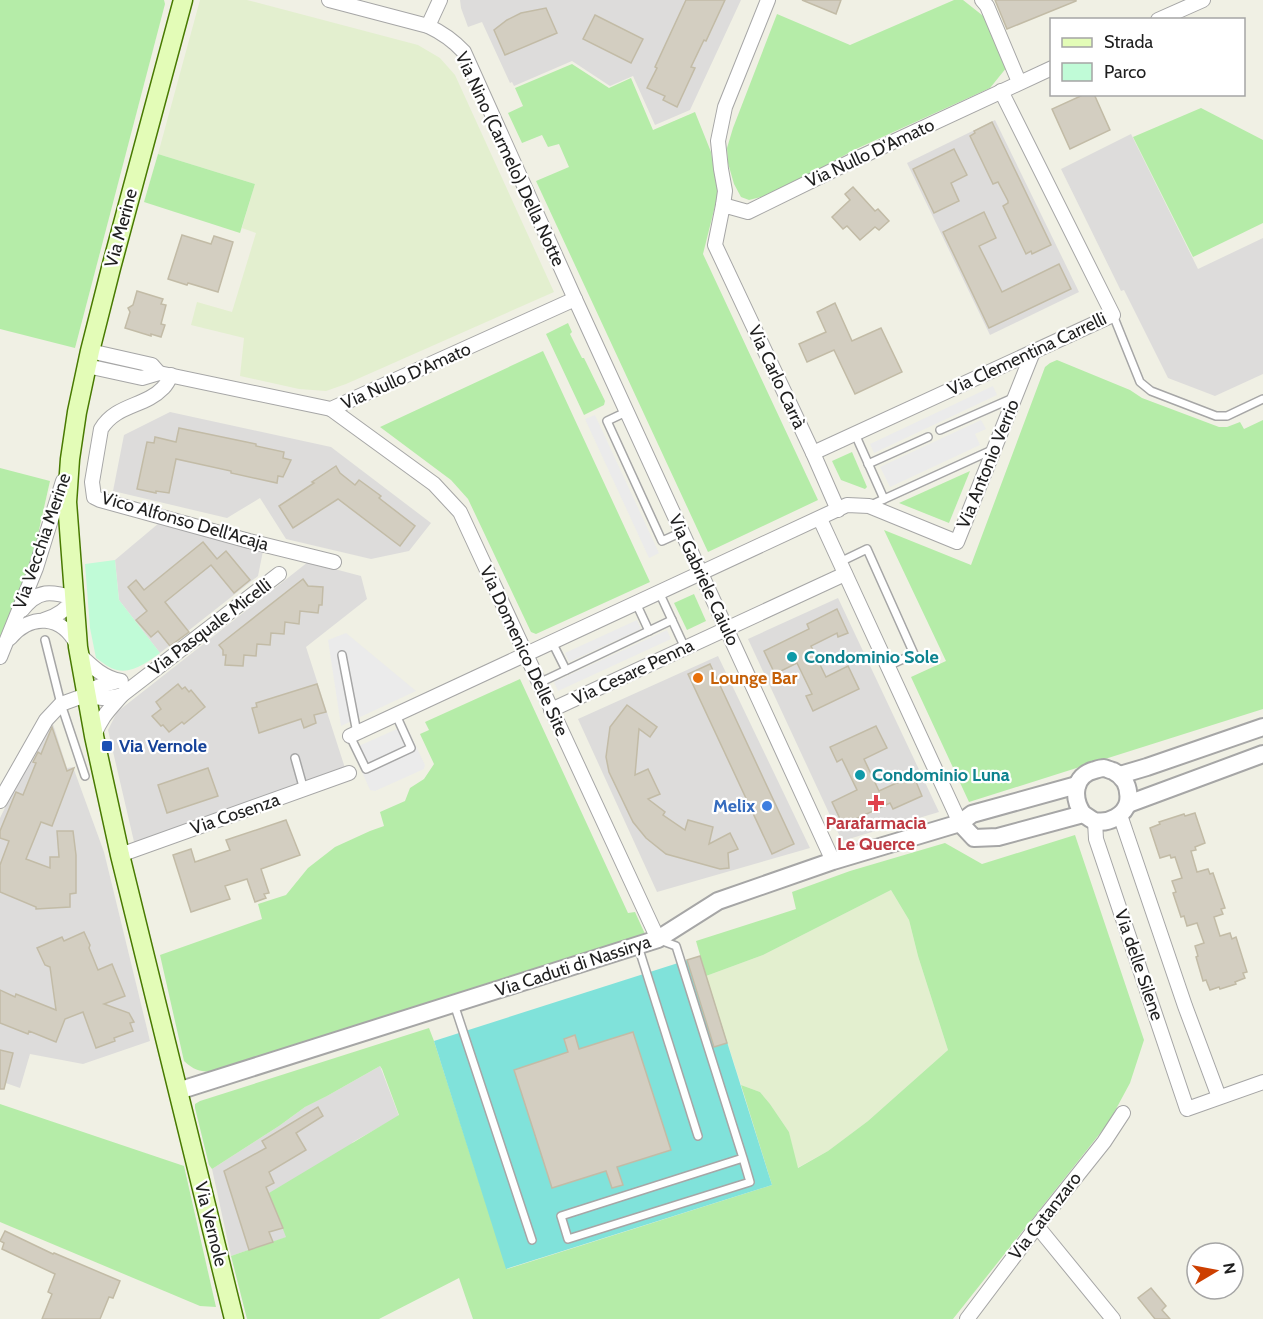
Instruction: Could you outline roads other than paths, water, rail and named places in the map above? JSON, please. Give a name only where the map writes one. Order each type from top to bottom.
[{"type":"main road","name":"Via Merine","points":[[70,459],[73,411],[89,359],[183,0]]},
{"type":"main road","name":"Via Vernole","points":[[70,459],[67,502],[79,651],[86,695],[120,855],[234,1319]]},
{"type":"street","name":"Via Nino (Carmelo) Della Notte","points":[[329,0],[428,26],[453,40],[464,52],[575,299]]},
{"type":"street","points":[[428,26],[440,0]]},
{"type":"street","points":[[723,205],[725,191],[718,141],[725,107],[768,0]]},
{"type":"street","points":[[982,0],[987,6],[1019,82]]},
{"type":"street","points":[[1160,18],[1174,6],[1203,0]]},
{"type":"street","name":"Via Nullo D'Amato","points":[[723,205],[748,212],[1050,69]]},
{"type":"street","name":"Via Clementina Carrelli","points":[[813,453],[1113,315],[1001,91]]},
{"type":"street","name":"Via Carlo Carrà","points":[[723,205],[715,244],[838,510]]},
{"type":"street","name":"Via Nullo D'Amato","points":[[89,359],[152,366],[165,374],[331,410],[575,299]]},
{"type":"street","name":"Via Gabriele Caiulo","points":[[575,299],[833,861]]},
{"type":"street","name":"Via Antonio Verrio","points":[[869,506],[957,542],[1033,352]]},
{"type":"street","name":"Via Nullo D'Amato","points":[[89,359],[142,378],[165,374]]},
{"type":"street","name":"Vico Alfonso Dell'Acaja","points":[[122,409],[135,405],[159,391],[165,386],[165,374]]},
{"type":"street","name":"Vico Alfonso Dell'Acaja","points":[[142,378],[140,388],[135,395],[122,409],[111,416],[101,429],[92,482],[94,497],[238,538],[334,562]]},
{"type":"street","name":"Via Domenico Delle Site","points":[[331,410],[434,484],[460,512],[658,939]]},
{"type":"street","name":"Via Vecchia Merine","points":[[2,651],[36,568],[70,459]]},
{"type":"street","points":[[354,734],[847,505],[869,506]]},
{"type":"street","points":[[820,519],[960,823],[974,838],[998,837],[1089,818],[1108,821],[1124,810],[1263,754]]},
{"type":"street","name":"Via Cesare Penna","points":[[551,710],[727,629],[843,568]]},
{"type":"street","name":"Via Pasquale Micelli","points":[[61,704],[86,695],[100,686],[120,688],[141,680],[279,574]]},
{"type":"street","points":[[2,651],[21,628],[63,611],[74,598],[56,592],[46,592],[30,601],[15,619]]},
{"type":"street","points":[[44,620],[57,623],[66,629],[72,635],[79,651],[99,672],[120,688]]},
{"type":"street","name":"Via Pasquale Micelli","points":[[94,736],[98,724],[120,688]]},
{"type":"street","points":[[0,801],[46,720],[61,704]]},
{"type":"street","name":"Via Caduti di Nassirya","points":[[178,1091],[658,939],[718,901],[833,861],[960,823],[972,814],[1077,785],[1088,772],[1104,768],[1120,775],[1263,727]]},
{"type":"street","name":"Via Cosenza","points":[[120,855],[350,774]]},
{"type":"street","points":[[1120,775],[1128,788],[1124,810]]},
{"type":"street","points":[[1077,785],[1075,795],[1077,806],[1089,818]]},
{"type":"street","name":"Via delle Silene","points":[[1089,818],[1187,1109],[1219,1097],[1181,996],[1124,810]]},
{"type":"street","points":[[1219,1097],[1263,1082]]},
{"type":"street","name":"Via Catanzaro","points":[[967,1319],[1104,1142],[1123,1113]]},
{"type":"street","points":[[1037,1226],[1113,1319]]},
{"type":"lane","points":[[1113,315],[1140,382],[1151,392],[1216,416],[1227,416],[1263,399]]},
{"type":"lane","points":[[940,430],[1016,397]]},
{"type":"lane","points":[[626,412],[607,421],[662,541],[682,532]]},
{"type":"lane","points":[[855,434],[884,499]]},
{"type":"lane","points":[[868,464],[928,437]]},
{"type":"lane","points":[[869,506],[994,450]]},
{"type":"lane","points":[[843,568],[867,549],[914,654],[888,666]]},
{"type":"lane","points":[[659,592],[686,648]]},
{"type":"lane","points":[[636,603],[649,631]]},
{"type":"lane","points":[[539,683],[672,621]]},
{"type":"lane","points":[[45,640],[61,704],[85,776]]},
{"type":"lane","points":[[552,642],[566,670]]},
{"type":"lane","points":[[342,655],[354,734],[366,769],[411,748],[396,715]]},
{"type":"lane","points":[[295,758],[304,790]]},
{"type":"lane","points":[[658,939],[676,946],[743,1158],[750,1182],[568,1239],[561,1216],[743,1158]]},
{"type":"lane","points":[[638,946],[698,1136]]},
{"type":"lane","points":[[454,1004],[532,1240]]},
{"type":"place","name":"Condominio Sole","points":[[792,657]]},
{"type":"place","name":"Lounge Bar","points":[[698,678]]},
{"type":"place","name":"Via Vernole","points":[[107,746]]},
{"type":"place","name":"Condominio Luna","points":[[860,775]]},
{"type":"place","name":"Parafarmacia Le Querce","points":[[876,803]]},
{"type":"place","name":"Melix","points":[[767,806]]}]
